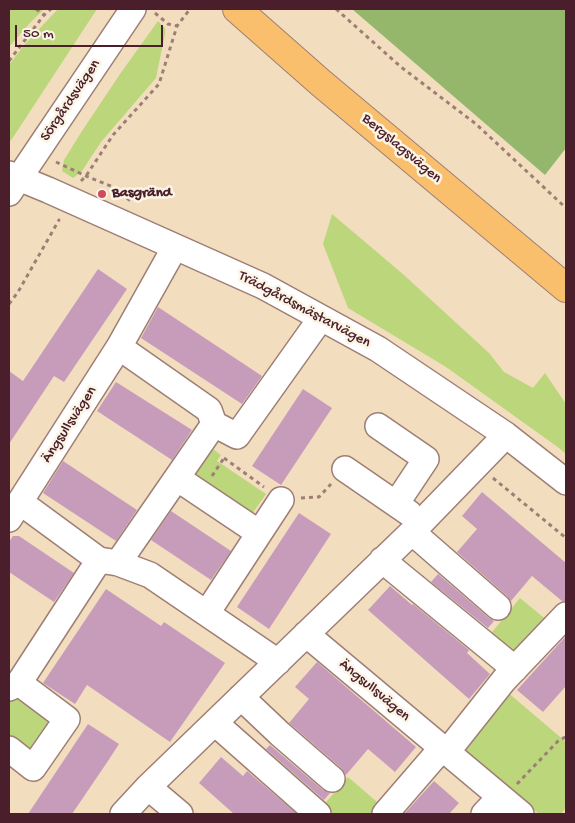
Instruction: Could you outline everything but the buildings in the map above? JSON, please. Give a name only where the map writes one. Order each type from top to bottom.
[{"type":"main road","name":"Bergslagsvägen","points":[[237,9],[321,83],[566,288]]},
{"type":"street","name":"Sörgårdsvägen","points":[[12,181],[133,9]]},
{"type":"street","name":"Trädgårdsmästarvägen","points":[[12,181],[176,247],[263,286],[378,349],[506,435],[566,482]]},
{"type":"street","name":"Ängsullsvägen","points":[[176,247],[120,347],[14,511],[109,562],[150,575],[278,662]]},
{"type":"street","points":[[120,347],[209,410],[214,424],[238,436],[321,318]]},
{"type":"street","points":[[9,749],[32,768],[67,719],[14,686],[109,562],[177,478],[214,424]]},
{"type":"street","points":[[378,426],[426,459],[396,504]]},
{"type":"street","points":[[123,814],[148,787],[412,532],[506,435]]},
{"type":"street","points":[[345,470],[396,504],[412,532],[442,568],[498,607]]},
{"type":"street","points":[[177,478],[259,533]]},
{"type":"street","points":[[207,613],[281,500]]},
{"type":"street","points":[[382,560],[515,669]]},
{"type":"street","points":[[385,814],[444,750],[504,680],[566,615]]},
{"type":"street","name":"Ängsullsvägen","points":[[306,634],[444,750],[492,805],[521,814]]},
{"type":"street","points":[[229,709],[276,739],[332,780]]},
{"type":"street","points":[[229,709],[318,814]]},
{"type":"street","points":[[148,787],[180,814]]},
{"type":"path","points":[[36,9],[44,15]]},
{"type":"path","points":[[9,61],[44,15],[52,9]]},
{"type":"path","points":[[149,9],[168,24],[177,26]]},
{"type":"path","points":[[76,185],[86,176],[113,135],[158,84],[177,26],[190,9]]},
{"type":"path","points":[[336,9],[401,67],[476,124],[566,208]]},
{"type":"path","points":[[9,304],[18,292],[59,220],[52,217]]},
{"type":"path","points":[[200,494],[238,436]]},
{"type":"path","points":[[477,465],[566,538]]},
{"type":"path","points":[[492,805],[513,788],[559,740],[566,737]]},
{"type":"green space","points":[[9,9],[44,9],[9,47]]},
{"type":"green space","points":[[58,9],[97,9],[9,142],[9,65],[25,44]]},
{"type":"green space","points":[[352,9],[566,9],[566,148],[545,175]]},
{"type":"green space","points":[[158,21],[165,28],[165,34],[156,78],[101,142],[82,171],[73,178],[62,171],[64,160],[120,74]]},
{"type":"green space","points":[[332,214],[404,275],[489,353],[504,372],[533,388],[545,373],[566,404],[566,454],[446,367],[348,308],[323,244]]},
{"type":"green space","points":[[213,449],[221,455],[217,461],[266,494],[252,514],[195,475]]},
{"type":"green space","points":[[520,598],[549,622],[516,661],[488,637]]},
{"type":"green space","points":[[506,691],[566,742],[566,808],[561,814],[539,814],[459,746]]},
{"type":"green space","points":[[13,694],[52,720],[30,752],[9,738],[9,700]]},
{"type":"green space","points":[[348,777],[383,807],[377,814],[326,814],[320,809]]},
{"type":"place","name":"Basgränd","points":[[102,194]]}]
